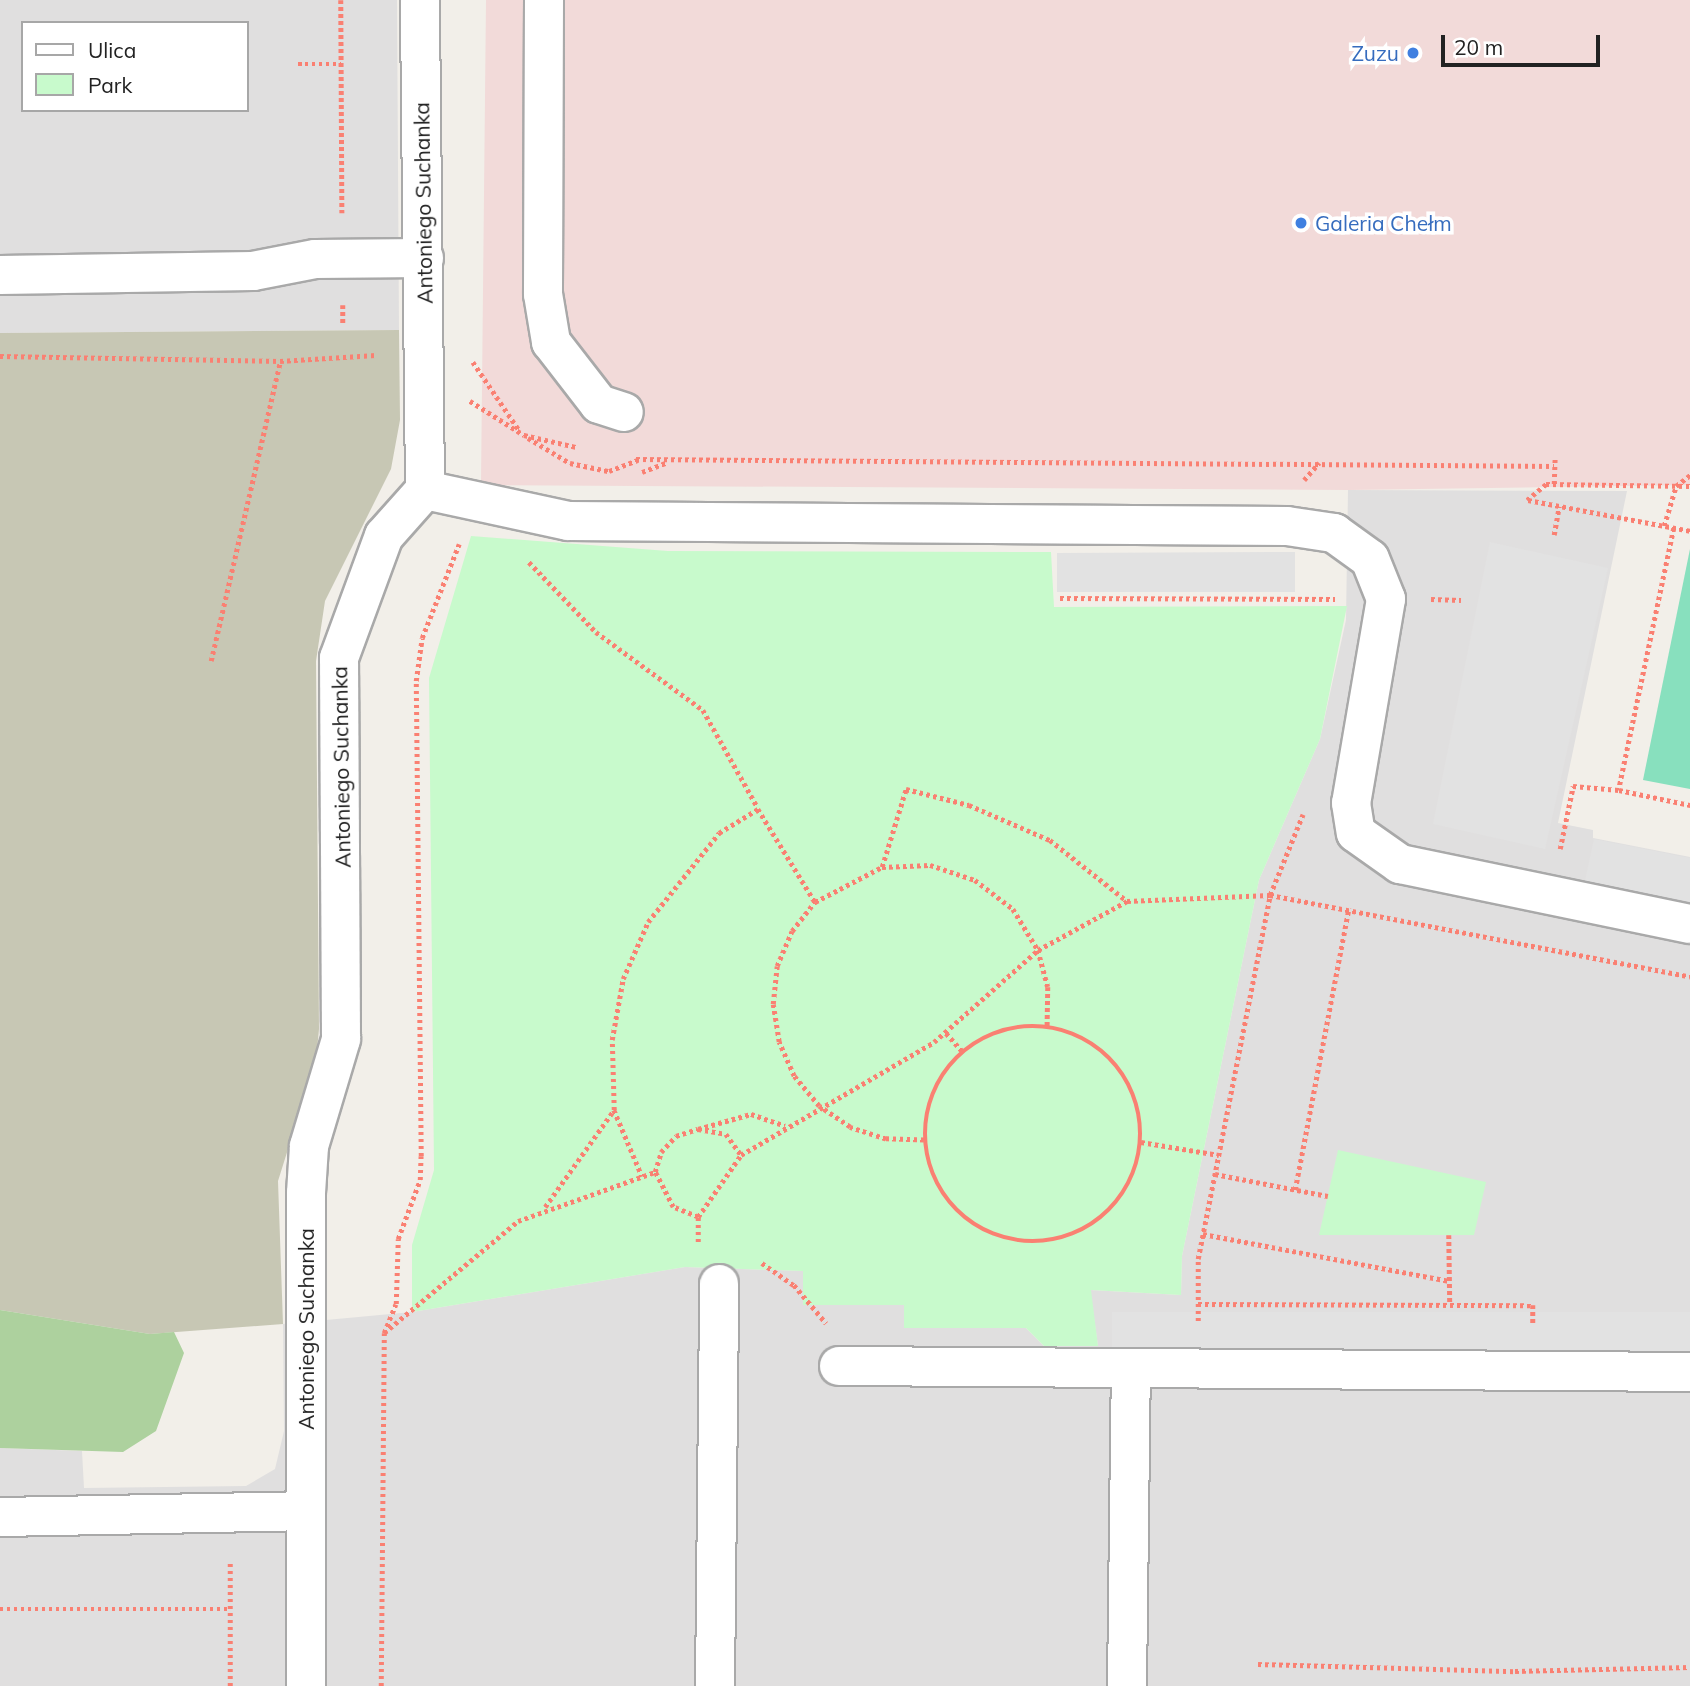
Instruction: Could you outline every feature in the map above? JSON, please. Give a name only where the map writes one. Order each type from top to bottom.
[{"type":"street","name":"Antoniego Suchanka","points":[[306,1686],[309,1146],[341,1039],[343,986],[339,658],[384,536],[425,491],[420,0]]},
{"type":"street","points":[[544,0],[543,294],[551,342],[599,404],[624,412]]},
{"type":"street","points":[[0,275],[253,271],[342,259],[424,258]]},
{"type":"street","points":[[425,491],[568,521],[1276,526],[1334,533],[1370,559],[1386,599],[1351,803],[1356,833],[1400,864],[1690,924]]},
{"type":"street","points":[[715,1686],[719,1284]]},
{"type":"street","points":[[839,1366],[1690,1372]]},
{"type":"street","points":[[1127,1686],[1131,1370]]},
{"type":"street","points":[[0,1517],[306,1511]]},
{"type":"path","points":[[341,0],[343,324]]},
{"type":"path","points":[[298,64],[341,64]]},
{"type":"path","points":[[468,353],[524,435],[583,448]]},
{"type":"path","points":[[0,356],[280,361],[387,354]]},
{"type":"path","points":[[211,661],[280,361]]},
{"type":"path","points":[[464,397],[570,463],[609,471],[639,460]]},
{"type":"path","points":[[617,455],[639,460],[1554,466]]},
{"type":"path","points":[[1554,484],[1555,457]]},
{"type":"path","points":[[1664,526],[1676,486],[1690,475]]},
{"type":"path","points":[[1690,486],[1554,484],[1527,500],[1690,531]]},
{"type":"path","points":[[380,1686],[384,1333],[396,1304],[398,1239],[419,1180],[421,1156],[416,681],[422,638],[457,561],[478,504],[524,557],[596,632],[703,710],[758,809],[815,902]]},
{"type":"path","points":[[1554,535],[1559,506]]},
{"type":"path","points":[[1619,790],[1674,528]]},
{"type":"path","points":[[1060,598],[1335,599]]},
{"type":"path","points":[[1551,895],[1573,786],[1619,790],[1690,805]]},
{"type":"path","points":[[882,867],[906,789],[969,805],[1050,840],[1127,901]]},
{"type":"path","points":[[1198,1297],[1203,1234],[1270,895],[1306,807]]},
{"type":"path","points":[[642,1175],[614,1110],[612,1040],[623,979],[648,922],[719,833],[758,809]]},
{"type":"path","points":[[924,1140],[874,1135],[819,1105],[794,1076],[779,1042],[773,1004],[782,954],[815,902],[882,867],[930,865],[975,880],[1013,909],[1038,950],[1048,987],[1047,1026]]},
{"type":"path","points":[[719,1284],[698,1277],[698,1217],[741,1155],[819,1105],[946,1033],[1038,950],[1127,901],[1270,895],[1349,908],[1690,977]]},
{"type":"path","points":[[1295,1190],[1349,908]]},
{"type":"path","points":[[1047,1026],[1073,1033],[1117,1065],[1140,1114],[1141,1142],[1126,1189],[1111,1209],[1069,1237],[1044,1242],[994,1236],[953,1208],[938,1188],[924,1140],[935,1087],[963,1052],[993,1033],[1047,1026]]},
{"type":"path","points":[[946,1033],[963,1052]]},
{"type":"path","points":[[544,1207],[614,1110]]},
{"type":"path","points":[[698,1217],[673,1207],[655,1172],[661,1152],[676,1136],[751,1114],[786,1126]]},
{"type":"path","points":[[698,1129],[726,1134],[741,1155]]},
{"type":"path","points":[[1141,1142],[1219,1155]]},
{"type":"path","points":[[384,1333],[493,1240],[544,1207],[655,1172]]},
{"type":"path","points":[[1215,1174],[1328,1196]]},
{"type":"path","points":[[1203,1234],[1450,1281]]},
{"type":"path","points":[[1449,1235],[1450,1304]]},
{"type":"path","points":[[698,1243],[710,1247]]},
{"type":"path","points":[[748,1258],[793,1284],[824,1317],[839,1366]]},
{"type":"path","points":[[1198,1304],[1533,1305],[1533,1371]]},
{"type":"path","points":[[230,1512],[230,1686]]},
{"type":"path","points":[[0,1609],[230,1609]]},
{"type":"path","points":[[1258,1664],[1514,1671],[1690,1667]]},
{"type":"shaded area","points":[[0,0],[397,0],[399,330],[0,333]]},
{"type":"shaded area","name":"Galeria Chełm","points":[[486,0],[1690,0],[1690,485],[1348,490],[481,485]]},
{"type":"shaded area","points":[[399,330],[400,420],[391,469],[325,601],[316,661],[319,1029],[316,1060],[278,1181],[283,1324],[150,1334],[0,1310],[0,333]]},
{"type":"shaded area","points":[[1348,490],[1627,491],[1558,823],[1593,830],[1593,838],[1690,857],[1690,1686],[0,1686],[0,1448],[82,1451],[84,1488],[246,1486],[275,1469],[284,1431],[283,1324],[412,1312],[685,1267],[803,1271],[803,1305],[904,1305],[905,1328],[1026,1328],[1044,1346],[1098,1346],[1090,1290],[1181,1295],[1182,1256],[1259,880],[1320,739],[1346,620]]},
{"type":"shaded area","points":[[1490,542],[1608,568],[1545,849],[1433,824]]},
{"type":"shaded area","points":[[1295,552],[1295,592],[1057,592],[1057,553]]},
{"type":"shaded area","points":[[1594,839],[1690,858],[1690,902],[1585,881]]},
{"type":"shaded area","points":[[1112,1312],[1690,1312],[1690,1351],[1112,1351]]},
{"type":"green space","points":[[471,536],[668,551],[1051,552],[1054,607],[1347,606],[1320,739],[1259,880],[1182,1256],[1181,1295],[1091,1290],[1098,1346],[1044,1346],[1026,1328],[904,1328],[904,1305],[803,1305],[803,1271],[685,1267],[412,1312],[412,1245],[434,1170],[429,678]]},
{"type":"green space","points":[[1690,549],[1690,789],[1643,780]]},
{"type":"green space","points":[[1338,1150],[1486,1182],[1474,1235],[1319,1235]]},
{"type":"green space","points":[[0,1310],[150,1334],[174,1332],[184,1353],[156,1431],[123,1452],[0,1448]]},
{"type":"place","name":"Zuzu","points":[[1413,53]]},
{"type":"place","name":"Galeria Chełm","points":[[1301,223]]}]
